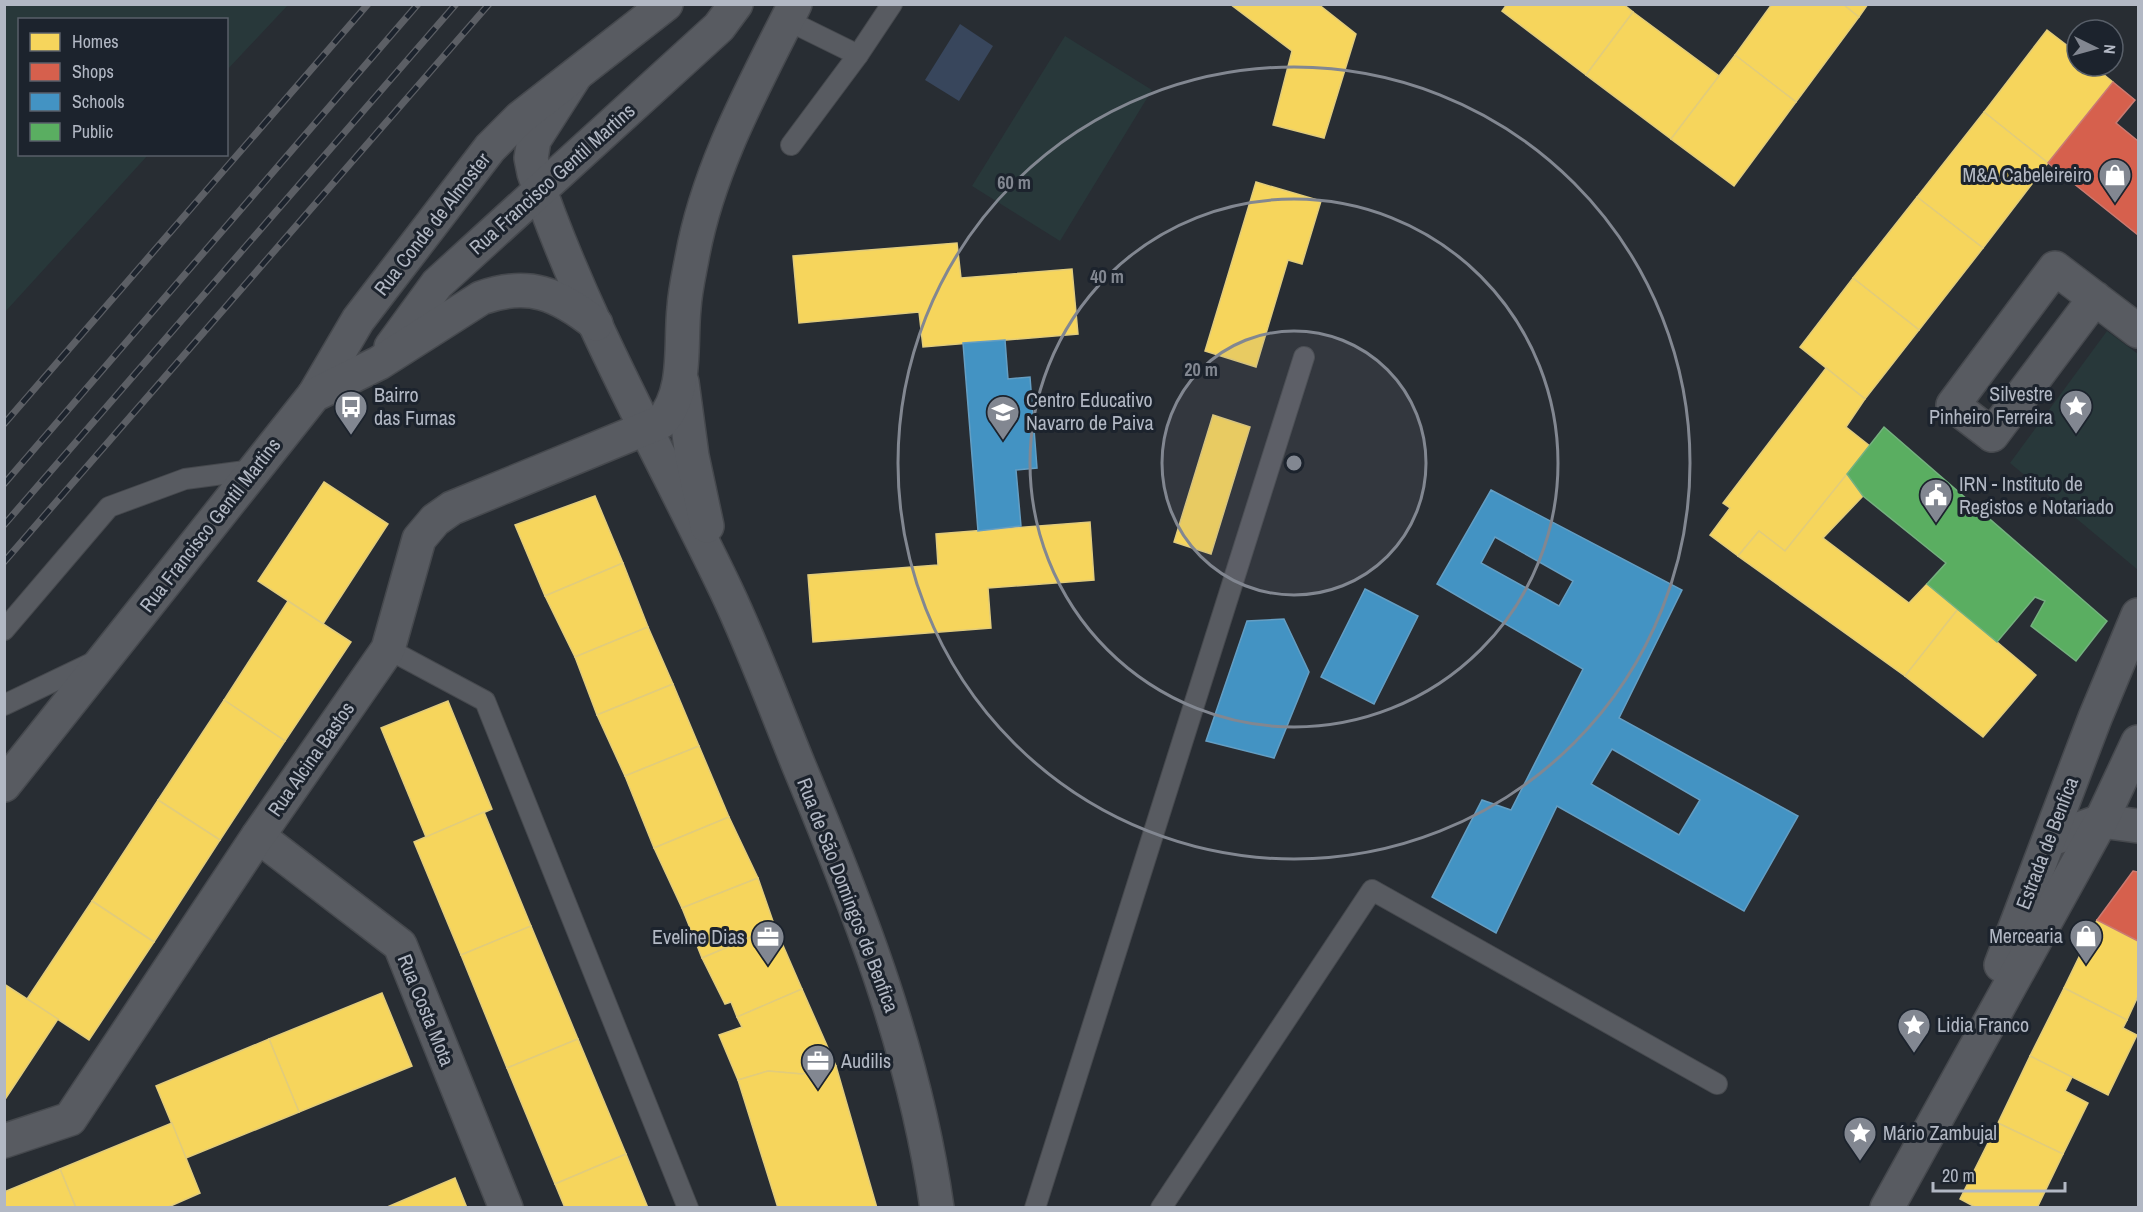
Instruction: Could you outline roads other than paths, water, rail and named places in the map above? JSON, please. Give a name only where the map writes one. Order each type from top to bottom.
[{"type":"street","name":"Rua Conde de Almoster","points":[[314,395],[358,320],[490,148],[520,118],[666,4]]},
{"type":"street","name":"Rua Francisco Gentil Martins","points":[[379,363],[437,284],[719,27],[736,4]]},
{"type":"street","name":"Rua de São Domingos de Benfica","points":[[727,592],[707,526],[692,456],[681,371],[684,307],[692,256],[706,198],[745,104],[791,12]]},
{"type":"street","name":"Rua Conde de Almoster","points":[[540,190],[531,158],[534,141],[575,76]]},
{"type":"street","name":"Rua de São Domingos de Benfica","points":[[540,190],[596,324],[727,592],[837,858],[896,1019],[931,1167],[937,1208]]},
{"type":"street","points":[[2095,298],[1992,435],[1953,405],[2055,268],[2095,298],[2139,331]]},
{"type":"street","name":"Rua Francisco Gentil Martins","points":[[4,785],[252,470],[314,395],[379,363],[481,298],[505,291],[531,290],[557,297],[596,324]]},
{"type":"street","name":"Rua de São Domingos de Benfica","points":[[645,428],[661,422],[670,412],[681,371]]},
{"type":"street","name":"Rua Alcina Bastos","points":[[4,1141],[70,1119],[258,836],[388,649],[412,558],[419,539],[435,520],[452,508],[645,428]]},
{"type":"street","name":"Estrada de Benfica","points":[[1960,1073],[2049,840],[2139,615]]},
{"type":"street","name":"Estrada de Benfica","points":[[1887,1208],[2101,821],[2139,742]]},
{"type":"street","points":[[2049,840],[2101,821],[2139,826]]},
{"type":"street","name":"Rua Costa Mota","points":[[258,836],[400,945],[506,1208]]},
{"type":"lane","points":[[791,145],[858,55],[892,4]]},
{"type":"lane","points":[[791,12],[858,55]]},
{"type":"lane","points":[[1035,1208],[1304,357]]},
{"type":"lane","points":[[4,630],[109,507],[186,479],[252,470]]},
{"type":"lane","points":[[388,649],[485,701],[688,1208]]},
{"type":"lane","name":"Rua Francisco Gentil Martins","points":[[4,705],[107,656]]},
{"type":"lane","points":[[1161,1208],[1372,890],[1718,1084]]},
{"type":"water","points":[[960,24],[993,46],[959,101],[925,80]]},
{"type":"railway","points":[[4,424],[368,4]]},
{"type":"railway","points":[[4,484],[418,4]]},
{"type":"railway","points":[[4,525],[456,4]]},
{"type":"railway","points":[[4,562],[489,4]]},
{"type":"place","name":"M&A Cabeleireiro","points":[[2115,204]]},
{"type":"place","name":"Silvestre Pinheiro Ferreira","points":[[2076,435]]},
{"type":"place","name":"Bairro das Furnas","points":[[351,436]]},
{"type":"place","name":"Centro Educativo Navarro de Paiva","points":[[1003,441]]},
{"type":"place","name":"IRN - Instituto de Registos e Notariado","points":[[1936,524]]},
{"type":"place","name":"Mercearia","points":[[2086,965]]},
{"type":"place","name":"Eveline Dias","points":[[768,966]]},
{"type":"place","name":"Lidia Franco","points":[[1914,1054]]},
{"type":"place","name":"Audilis","points":[[818,1090]]},
{"type":"place","name":"Mário Zambujal","points":[[1860,1162]]}]
